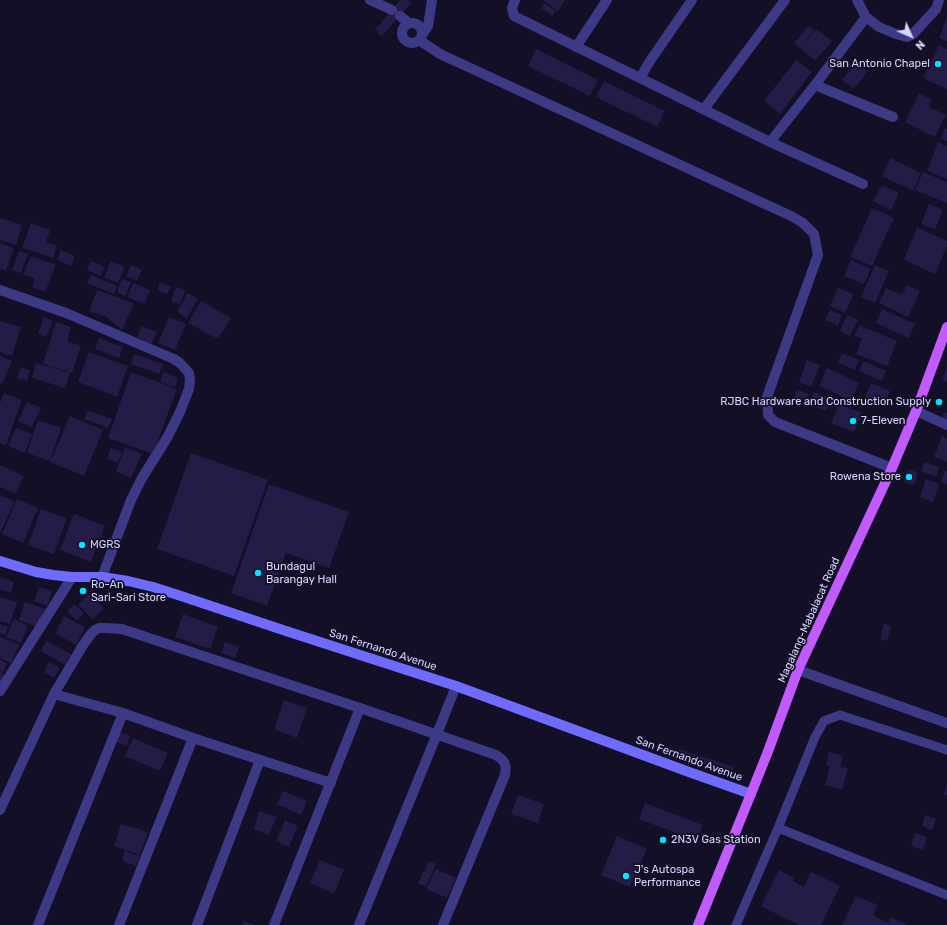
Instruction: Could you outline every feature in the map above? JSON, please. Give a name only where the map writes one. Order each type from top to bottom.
[{"type":"main road","name":"Magalang-Mabalacat Road","points":[[698,925],[767,754],[798,670],[892,468],[916,411],[947,327]]},
{"type":"main road","name":"San Fernando Avenue","points":[[0,561],[36,572],[53,575],[72,577],[102,577],[153,587],[456,686],[751,794]]},
{"type":"street","points":[[370,0],[396,13],[409,23],[416,23],[421,28],[420,38]]},
{"type":"street","points":[[409,23],[403,28],[402,34],[405,40],[412,43],[420,38],[428,26],[432,0]]},
{"type":"street","points":[[515,0],[512,8],[514,16],[770,142],[863,184]]},
{"type":"street","points":[[576,47],[607,0]]},
{"type":"street","points":[[640,78],[692,0]]},
{"type":"street","points":[[704,110],[785,0]]},
{"type":"street","points":[[857,0],[866,17],[879,27],[907,37],[913,34],[936,9],[939,0]]},
{"type":"street","points":[[770,142],[866,17]]},
{"type":"street","points":[[420,38],[440,54],[803,223],[814,234],[818,255],[767,397],[768,415],[775,422],[892,468]]},
{"type":"street","points":[[815,85],[893,117]]},
{"type":"street","points":[[0,290],[66,313],[174,359],[189,373],[190,389],[167,438],[130,500],[102,577]]},
{"type":"street","points":[[916,411],[947,425]]},
{"type":"street","points":[[0,691],[72,577]]},
{"type":"street","points":[[0,810],[3,796],[54,694],[83,645],[91,634],[99,628],[122,629],[437,734],[496,755],[503,761],[506,769],[506,775],[443,925]]},
{"type":"street","points":[[798,670],[947,723]]},
{"type":"street","points":[[359,925],[456,686]]},
{"type":"street","points":[[54,694],[123,713],[193,738],[331,783]]},
{"type":"street","points":[[274,925],[360,708]]},
{"type":"street","points":[[38,925],[123,713]]},
{"type":"street","points":[[119,925],[193,738]]},
{"type":"street","points":[[197,925],[260,760]]},
{"type":"lane","points":[[736,925],[815,737],[824,722],[840,715],[947,750]]},
{"type":"lane","points":[[778,828],[947,895]]},
{"type":"building","points":[[400,0],[408,0],[411,3],[382,36],[375,30]]},
{"type":"building","points":[[565,0],[558,11],[544,1]]},
{"type":"building","points":[[544,3],[556,11],[553,16],[541,8]]},
{"type":"building","points":[[947,17],[947,41],[939,38]]},
{"type":"building","points":[[809,26],[814,30],[800,48],[794,43]]},
{"type":"building","points":[[816,29],[832,41],[815,61],[800,48]]},
{"type":"building","name":"San Antonio Chapel","points":[[939,45],[947,49],[947,89],[923,78]]},
{"type":"building","points":[[536,49],[598,80],[590,96],[528,66]]},
{"type":"building","points":[[796,60],[812,72],[780,114],[764,101]]},
{"type":"building","points":[[856,62],[868,71],[854,89],[842,80]]},
{"type":"building","points":[[604,81],[665,111],[657,127],[596,97]]},
{"type":"building","points":[[919,93],[932,100],[929,107],[946,115],[935,137],[905,122]]},
{"type":"building","points":[[945,128],[947,129],[947,141],[941,139]]},
{"type":"building","points":[[938,142],[947,146],[947,179],[927,171]]},
{"type":"building","points":[[890,158],[921,173],[913,191],[882,176]]},
{"type":"building","points":[[923,172],[947,182],[947,203],[915,190]]},
{"type":"building","points":[[882,185],[899,193],[891,210],[873,201]]},
{"type":"building","points":[[929,204],[943,210],[935,229],[921,224]]},
{"type":"building","points":[[872,208],[894,218],[872,266],[850,257]]},
{"type":"building","points":[[0,218],[22,225],[16,245],[0,240]]},
{"type":"building","points":[[31,223],[50,230],[46,242],[57,246],[53,258],[22,248]]},
{"type":"building","points":[[917,227],[947,241],[947,246],[935,274],[904,260]]},
{"type":"building","points":[[0,243],[14,248],[6,271],[0,269]]},
{"type":"building","points":[[61,250],[75,256],[71,266],[57,260]]},
{"type":"building","points":[[19,251],[28,254],[21,273],[12,270]]},
{"type":"building","points":[[31,256],[56,265],[45,292],[32,287],[35,279],[23,274]]},
{"type":"building","points":[[851,260],[871,269],[864,284],[844,276]]},
{"type":"building","points":[[91,261],[105,267],[101,276],[87,270]]},
{"type":"building","points":[[111,261],[125,267],[118,283],[104,277]]},
{"type":"building","points":[[131,265],[142,270],[137,281],[126,276]]},
{"type":"building","points":[[875,265],[889,271],[875,303],[861,297]]},
{"type":"building","points":[[91,275],[117,286],[114,294],[87,283]]},
{"type":"building","points":[[122,279],[131,282],[125,296],[117,292]]},
{"type":"building","points":[[160,282],[171,287],[167,294],[157,290]]},
{"type":"building","points":[[133,283],[150,290],[144,304],[127,297]]},
{"type":"building","points":[[907,285],[920,291],[908,317],[879,303],[886,288],[902,295]]},
{"type":"building","points":[[176,287],[185,291],[180,304],[171,301]]},
{"type":"building","points":[[838,288],[854,294],[845,313],[830,306]]},
{"type":"building","points":[[97,290],[134,303],[122,330],[105,316],[89,311]]},
{"type":"building","points":[[188,293],[198,299],[187,318],[177,312]]},
{"type":"building","points":[[201,301],[231,318],[218,339],[188,323]]},
{"type":"building","points":[[882,309],[915,324],[908,338],[876,323]]},
{"type":"building","points":[[830,310],[842,315],[838,326],[825,320]]},
{"type":"building","points":[[847,315],[858,320],[850,336],[840,331]]},
{"type":"building","points":[[44,317],[53,321],[46,337],[38,334]]},
{"type":"building","points":[[169,317],[186,324],[175,350],[158,343]]},
{"type":"building","points":[[0,321],[21,327],[12,356],[0,352]]},
{"type":"building","points":[[56,322],[71,327],[67,341],[81,346],[72,373],[43,364]]},
{"type":"building","points":[[859,325],[897,341],[887,366],[856,354],[862,339],[854,336]]},
{"type":"building","points":[[142,326],[157,332],[152,344],[137,337]]},
{"type":"building","points":[[99,338],[123,347],[119,358],[95,349]]},
{"type":"building","points":[[89,352],[128,366],[117,397],[78,382]]},
{"type":"building","points":[[842,353],[859,360],[855,370],[838,363]]},
{"type":"building","points":[[134,354],[163,364],[159,374],[131,364]]},
{"type":"building","points":[[0,356],[12,361],[2,384],[0,383]]},
{"type":"building","points":[[807,360],[820,365],[811,387],[799,382]]},
{"type":"building","points":[[863,361],[886,371],[882,381],[859,371]]},
{"type":"building","points":[[36,363],[70,373],[65,388],[32,378]]},
{"type":"building","points":[[21,367],[30,370],[27,381],[17,378]]},
{"type":"building","points":[[947,367],[947,382],[942,380]]},
{"type":"building","points":[[827,368],[859,383],[851,401],[819,386]]},
{"type":"building","points":[[131,372],[177,389],[153,454],[108,438]]},
{"type":"building","points":[[163,372],[178,378],[175,387],[160,382]]},
{"type":"building","points":[[871,383],[890,391],[883,406],[865,397]]},
{"type":"building","points":[[797,390],[809,394],[806,402],[794,397]]},
{"type":"building","points":[[814,392],[831,399],[826,411],[809,404]]},
{"type":"building","points":[[4,393],[22,400],[6,445],[0,443],[0,403]]},
{"type":"building","points":[[27,402],[41,408],[32,427],[18,421]]},
{"type":"building","points":[[839,404],[862,413],[854,432],[831,423]]},
{"type":"building","points":[[88,410],[112,419],[108,428],[84,419]]},
{"type":"building","points":[[944,412],[947,413],[947,423],[941,421]]},
{"type":"building","points":[[70,416],[103,430],[84,476],[50,462]]},
{"type":"building","points":[[38,420],[61,428],[50,461],[27,453]]},
{"type":"building","points":[[16,428],[32,434],[25,453],[8,446]]},
{"type":"building","points":[[942,436],[947,438],[947,462],[934,457]]},
{"type":"building","points":[[125,447],[142,454],[131,478],[116,471]]},
{"type":"building","points":[[111,448],[122,452],[118,463],[107,459]]},
{"type":"building","points":[[191,453],[268,480],[234,576],[157,549]]},
{"type":"building","points":[[924,462],[939,467],[936,477],[921,471]]},
{"type":"building","points":[[1,465],[24,476],[15,494],[0,487]]},
{"type":"building","points":[[909,469],[918,473],[914,485],[904,482]]},
{"type":"building","points":[[945,471],[947,471],[947,484],[941,482]]},
{"type":"building","points":[[926,479],[939,484],[933,502],[920,497]]},
{"type":"building","points":[[269,484],[349,512],[329,568],[286,553],[267,606],[231,593]]},
{"type":"building","points":[[0,495],[15,502],[0,533]]},
{"type":"building","points":[[17,499],[38,508],[23,543],[2,534]]},
{"type":"building","points":[[41,509],[67,518],[54,554],[28,545]]},
{"type":"building","points":[[74,514],[105,526],[91,562],[60,550]]},
{"type":"building","points":[[1,577],[14,582],[11,593],[0,589]]},
{"type":"building","points":[[39,587],[52,591],[47,606],[34,601]]},
{"type":"building","points":[[89,594],[104,608],[93,619],[78,605]]},
{"type":"building","points":[[0,597],[17,602],[10,624],[0,621]]},
{"type":"building","points":[[25,602],[45,609],[38,627],[19,620]]},
{"type":"building","points":[[74,604],[84,613],[77,621],[67,611]]},
{"type":"building","points":[[183,614],[218,627],[210,649],[175,637]]},
{"type":"building","points":[[64,616],[85,627],[76,645],[55,633]]},
{"type":"building","points":[[14,619],[28,626],[21,643],[6,637]]},
{"type":"building","points":[[0,624],[8,627],[5,635],[0,633]]},
{"type":"building","points":[[884,624],[891,626],[887,641],[880,639]]},
{"type":"building","points":[[0,637],[19,644],[11,663],[0,658]]},
{"type":"building","points":[[46,641],[71,654],[65,665],[41,651]]},
{"type":"building","points":[[225,642],[239,647],[235,658],[221,653]]},
{"type":"building","points":[[0,660],[7,663],[3,673],[0,672]]},
{"type":"building","points":[[49,662],[60,668],[54,678],[44,672]]},
{"type":"building","points":[[0,672],[5,676],[0,682]]},
{"type":"building","points":[[284,700],[307,708],[297,738],[274,729]]},
{"type":"building","points":[[119,732],[130,736],[127,746],[116,742]]},
{"type":"building","points":[[133,738],[168,753],[160,771],[125,756]]},
{"type":"building","points":[[679,749],[734,767],[732,775],[676,756]]},
{"type":"building","points":[[829,752],[843,756],[840,767],[848,768],[842,790],[825,785],[830,766],[826,765]]},
{"type":"building","points":[[947,785],[947,795],[944,794]]},
{"type":"building","points":[[283,791],[307,801],[301,815],[277,804]]},
{"type":"building","points":[[518,795],[544,804],[538,823],[511,814]]},
{"type":"building","points":[[645,803],[703,825],[697,841],[639,819]]},
{"type":"building","points":[[259,811],[277,817],[268,835],[254,829]]},
{"type":"building","points":[[925,815],[936,819],[932,830],[922,826]]},
{"type":"building","points":[[285,820],[298,826],[289,847],[276,841]]},
{"type":"building","points":[[121,824],[148,832],[140,855],[114,846]]},
{"type":"building","points":[[915,833],[927,837],[923,850],[911,846]]},
{"type":"building","points":[[617,836],[647,849],[630,887],[601,875]]},
{"type":"building","points":[[125,851],[140,856],[136,866],[122,861]]},
{"type":"building","points":[[320,860],[344,870],[334,894],[310,883]]},
{"type":"building","points":[[429,861],[436,864],[426,887],[418,883]]},
{"type":"building","points":[[436,869],[456,878],[447,898],[426,889]]},
{"type":"building","points":[[779,870],[794,878],[793,881],[804,887],[811,872],[840,886],[821,925],[799,925],[761,906]]},
{"type":"building","points":[[856,896],[878,905],[873,915],[888,923],[891,917],[907,925],[842,925]]},
{"type":"building","points":[[243,921],[255,925],[242,925]]},
{"type":"place","name":"San Antonio Chapel","points":[[938,64]]},
{"type":"place","name":"RJBC Hardware and Construction Supply","points":[[939,402]]},
{"type":"place","name":"7-Eleven","points":[[853,421]]},
{"type":"place","name":"Rowena Store","points":[[909,477]]},
{"type":"place","name":"MGRS","points":[[82,545]]},
{"type":"place","name":"Bundagul Barangay Hall","points":[[258,573]]},
{"type":"place","name":"Ro-An Sari-Sari Store","points":[[83,591]]},
{"type":"place","name":"2N3V Gas Station","points":[[663,840]]},
{"type":"place","name":"J's Autospa Performance","points":[[626,876]]}]
